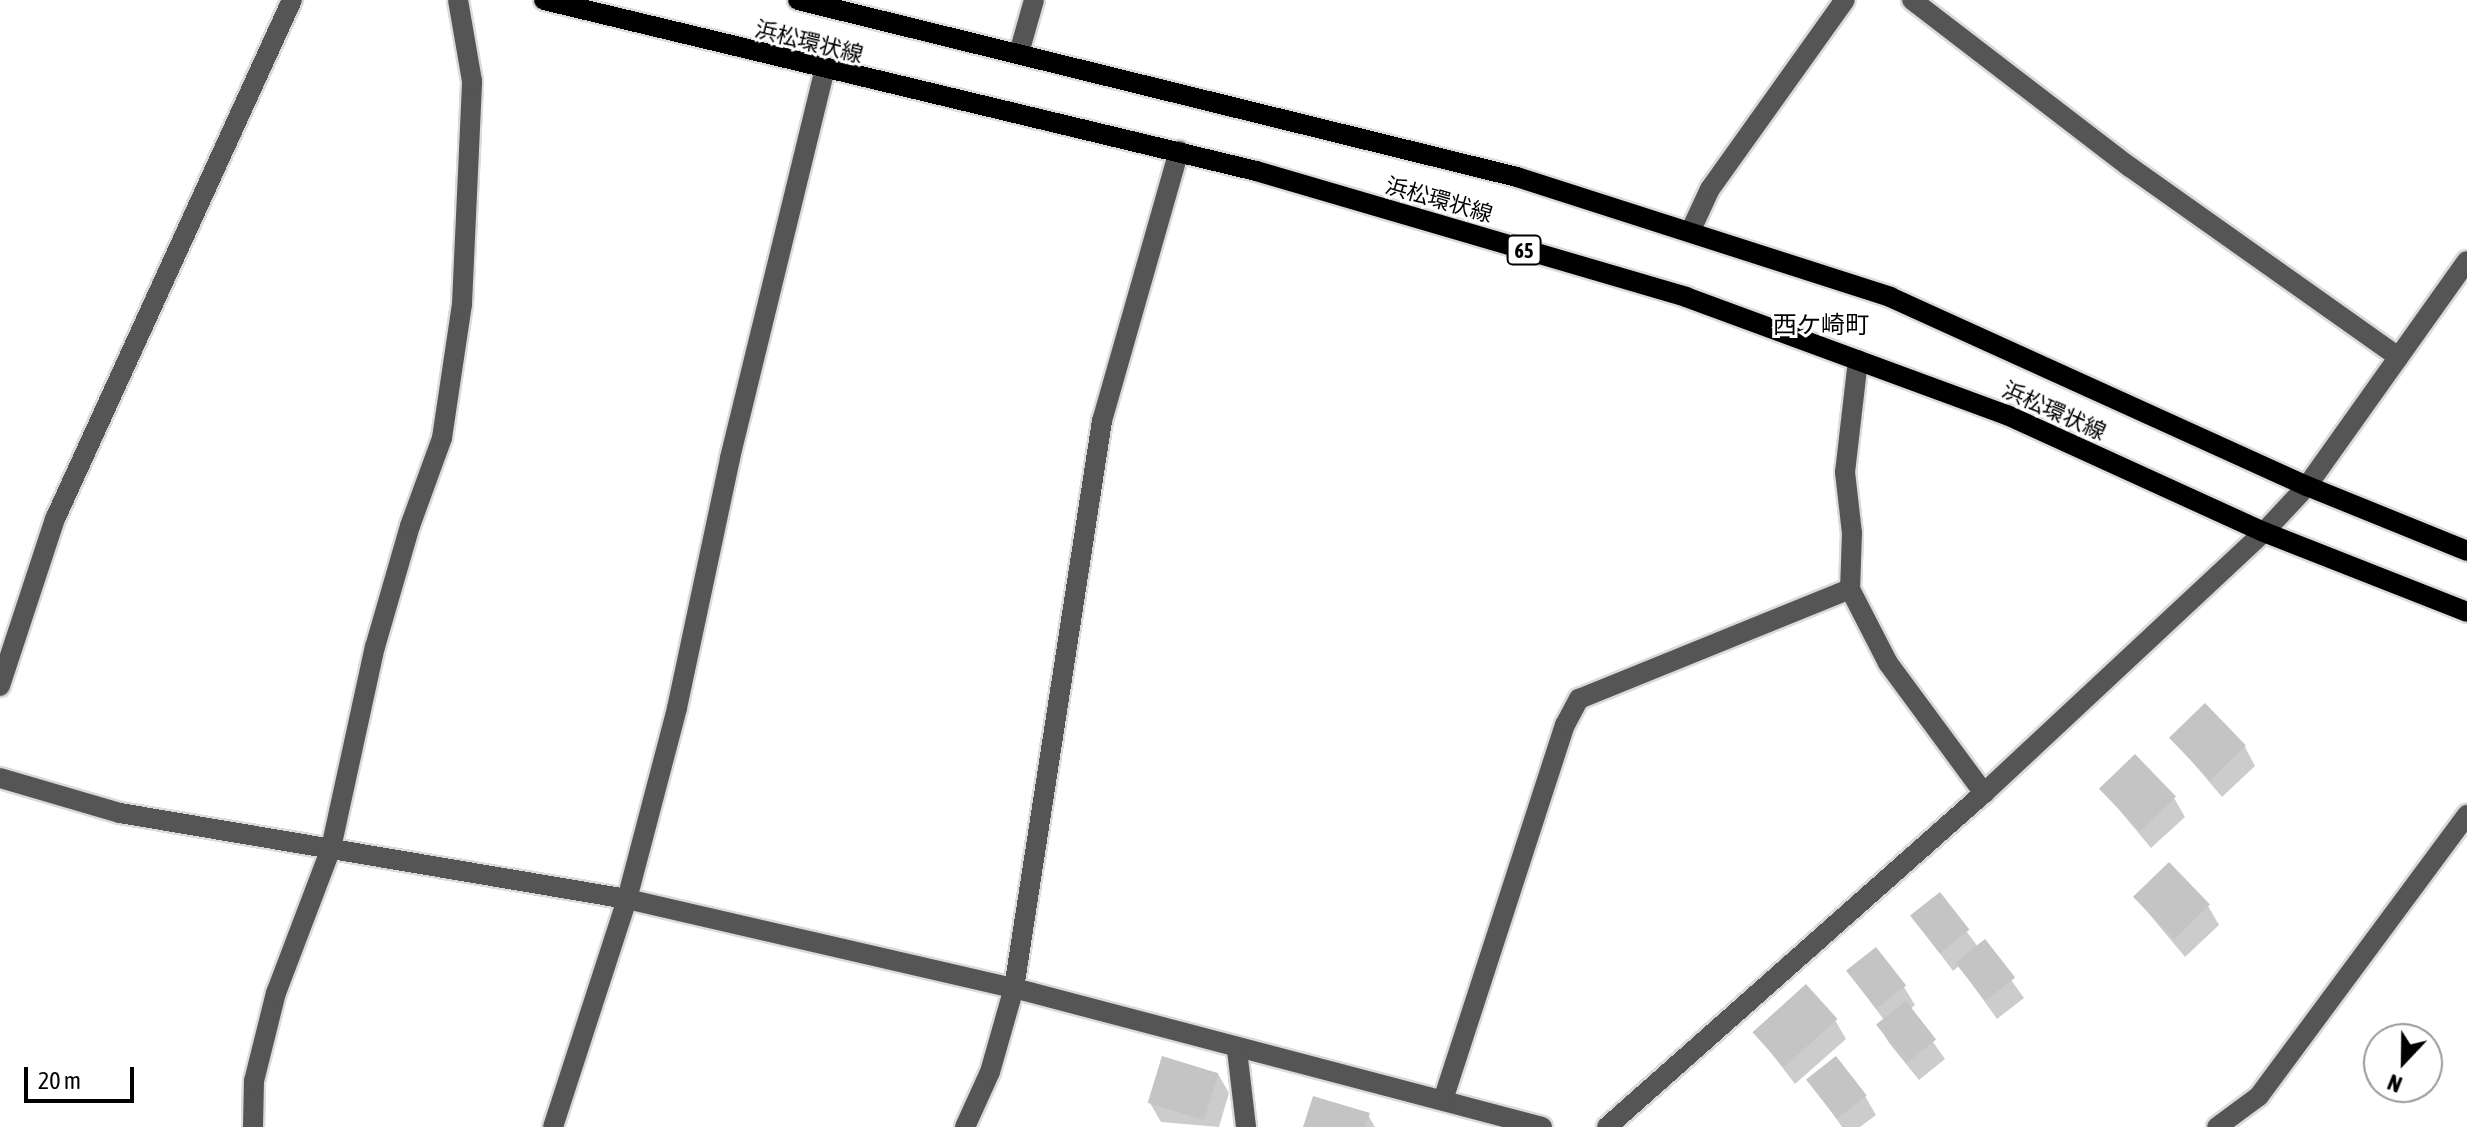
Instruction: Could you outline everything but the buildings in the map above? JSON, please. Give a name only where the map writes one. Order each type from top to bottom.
[{"type":"main road","name":"浜松環状線","points":[[544,0],[824,71],[1179,151],[1686,297],[2007,415],[2264,532],[2467,612]]},
{"type":"main road","name":"浜松環状線","points":[[798,0],[1517,177],[1890,297],[2307,486],[2467,551]]},
{"type":"street","points":[[0,686],[55,519],[292,0]]},
{"type":"street","points":[[253,1127],[254,1081],[276,993],[331,848],[375,647],[410,526],[442,438],[460,318],[472,81],[458,0]]},
{"type":"street","points":[[1019,53],[1034,0]]},
{"type":"street","points":[[1690,232],[1710,189],[1845,0]]},
{"type":"street","points":[[1912,0],[2130,167],[2398,357]]},
{"type":"street","points":[[553,1127],[627,899],[677,708],[730,458],[824,71]]},
{"type":"street","points":[[965,1127],[990,1072],[1014,988],[1102,421],[1179,151]]},
{"type":"street","points":[[1607,1127],[1984,793],[2264,532],[2307,486],[2467,261]]},
{"type":"street","points":[[1858,360],[1845,472],[1852,533],[1850,589],[1888,663],[1984,793]]},
{"type":"street","points":[[1443,1100],[1565,725],[1579,699],[1850,589]]},
{"type":"street","points":[[0,778],[120,813],[627,899],[1014,988],[1237,1050],[1542,1127]]},
{"type":"street","points":[[2217,1127],[2259,1096],[2467,815]]},
{"type":"street","points":[[1237,1050],[1246,1127]]},
{"type":"district","name":"西ケ崎町","points":[[1821,325]]}]
